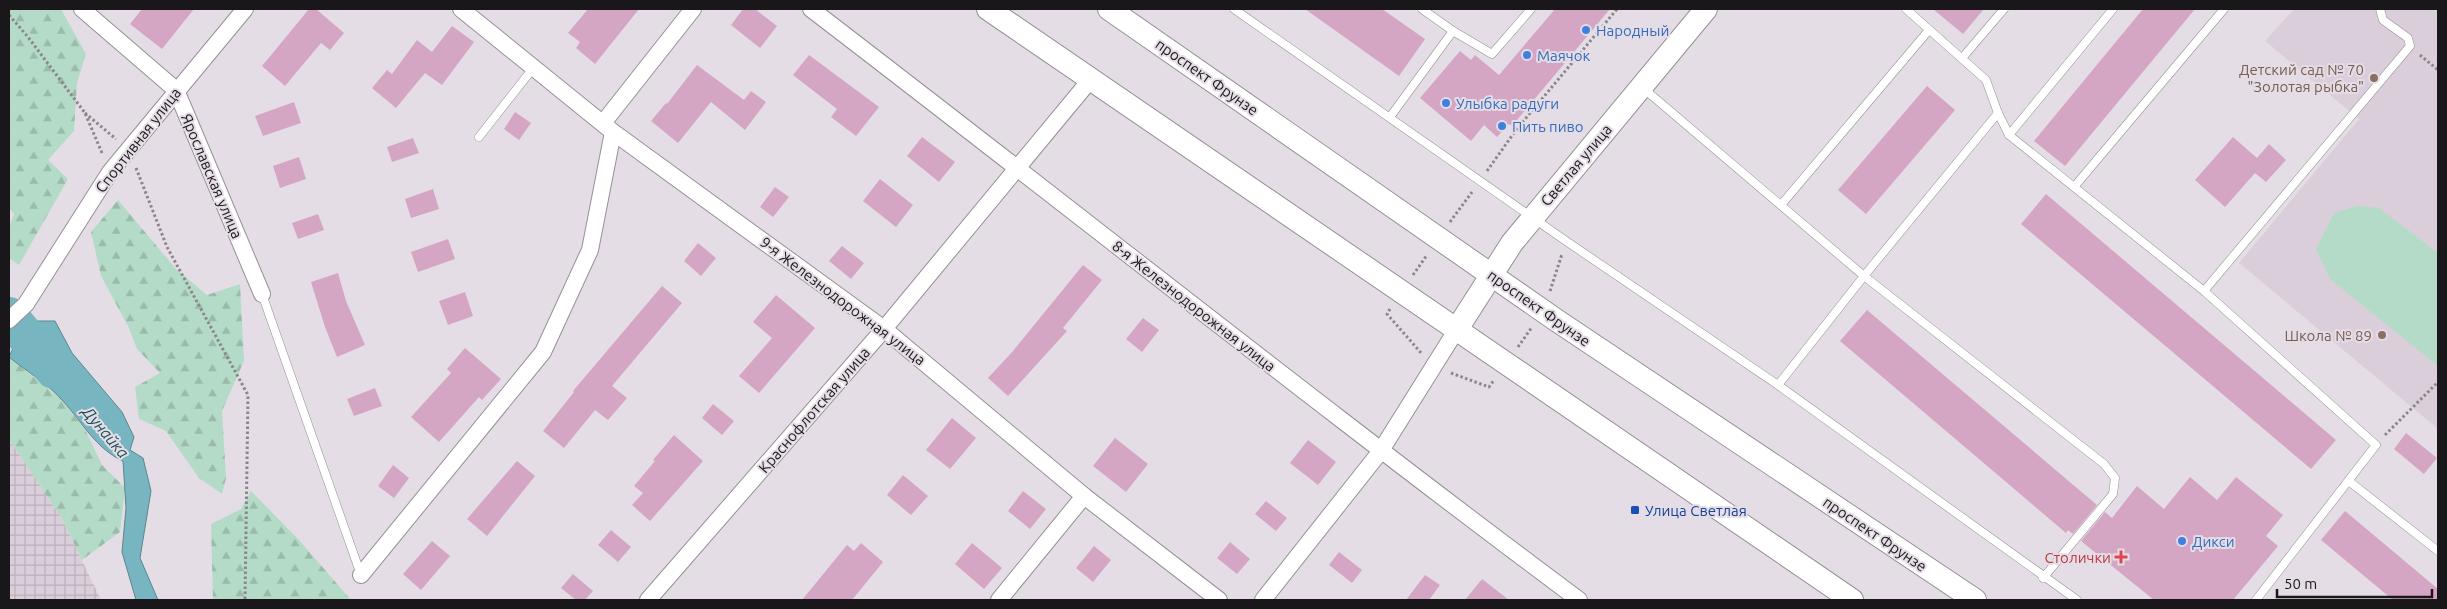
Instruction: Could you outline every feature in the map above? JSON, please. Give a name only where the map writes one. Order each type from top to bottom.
[{"type":"main road","points":[[988,9],[1852,600]]},
{"type":"main road","name":"проспект Фрунзе","points":[[1108,9],[1556,320],[1975,600]]},
{"type":"main road","name":"Светлая улица","points":[[1457,329],[1512,243],[1706,9]]},
{"type":"street","name":"Ярославская улица","points":[[82,9],[176,90],[262,294]]},
{"type":"street","name":"Спортивная улица","points":[[9,320],[26,304],[110,172],[245,9]]},
{"type":"street","name":"9-я Железнодорожная улица","points":[[461,9],[608,127],[884,329],[1084,496],[1219,600]]},
{"type":"street","points":[[361,575],[543,352],[590,250],[608,127],[693,9]]},
{"type":"street","name":"8-я Железнодорожная улица","points":[[811,9],[1018,168],[1380,452],[1579,600]]},
{"type":"street","name":"Краснофлотская улица","points":[[648,600],[884,329],[1091,79]]},
{"type":"street","points":[[1263,600],[1380,452],[1457,329]]},
{"type":"street","points":[[999,600],[1084,496]]},
{"type":"lane","points":[[1234,9],[1778,385],[2043,578],[2077,600]]},
{"type":"lane","points":[[1422,9],[1453,31],[1492,54],[1531,9]]},
{"type":"lane","points":[[1906,9],[1963,57],[1986,80],[1998,113],[2009,135],[2204,291],[2376,445],[2350,482],[2256,600]]},
{"type":"lane","points":[[1963,57],[2004,9]]},
{"type":"lane","points":[[2009,135],[2113,9]]},
{"type":"lane","points":[[2074,188],[2224,9]]},
{"type":"lane","points":[[2204,291],[2410,46],[2408,38],[2383,20],[2380,9]]},
{"type":"lane","points":[[1781,205],[1929,30]]},
{"type":"lane","points":[[1390,117],[1453,31]]},
{"type":"lane","points":[[479,137],[534,67]]},
{"type":"lane","points":[[1642,86],[1864,276],[2104,464],[2115,478],[2113,494],[2043,578]]},
{"type":"lane","points":[[1778,385],[1864,276],[1998,113]]},
{"type":"lane","points":[[262,294],[361,575]]},
{"type":"lane","points":[[2350,482],[2438,551]]},
{"type":"path","points":[[1387,314],[1439,237],[1516,130],[1617,9]]},
{"type":"path","points":[[9,15],[28,37],[85,114],[110,172]]},
{"type":"path","points":[[2410,46],[2438,70]]},
{"type":"path","points":[[85,114],[129,149],[167,246],[248,395],[245,600]]},
{"type":"path","points":[[2376,445],[2438,382]]},
{"type":"shaded area","name":"Школа № 89","points":[[2294,9],[2438,9],[2438,429],[2239,263],[2359,119],[2265,41]]},
{"type":"shaded area","points":[[9,439],[61,517],[101,600],[9,600]]},
{"type":"green space","points":[[9,9],[61,9],[86,54],[77,83],[74,131],[48,160],[68,179],[19,265],[9,258],[9,227],[14,214],[9,208]]},
{"type":"green space","points":[[118,200],[176,269],[207,295],[240,284],[244,361],[222,411],[226,478],[222,494],[199,478],[166,431],[139,419],[135,387],[160,373],[137,349],[128,326],[101,276],[91,232]]},
{"type":"green space","points":[[2357,206],[2379,208],[2438,253],[2438,366],[2330,279],[2316,249],[2334,213]]},
{"type":"green space","points":[[9,357],[62,400],[86,431],[102,465],[125,488],[120,532],[82,560],[61,517],[9,439]]},
{"type":"green space","points":[[251,491],[299,540],[351,600],[213,600],[211,524],[241,509]]},
{"type":"water","name":"Дунайка","points":[[37,321],[55,321],[72,353],[122,412],[134,437],[130,450],[143,458],[151,491],[140,558],[158,600],[136,600],[122,552],[126,508],[123,461],[113,456],[97,442],[51,389],[9,357],[24,324]]},
{"type":"building","points":[[142,9],[194,9],[162,49],[130,24]]},
{"type":"building","points":[[309,9],[316,9],[344,33],[330,50],[321,43],[285,86],[262,66]]},
{"type":"building","points":[[588,9],[639,9],[595,64],[576,48],[580,42],[568,33]]},
{"type":"building","points":[[743,9],[755,9],[777,26],[760,48],[731,25]]},
{"type":"building","points":[[1305,9],[1382,9],[1425,39],[1399,76]]},
{"type":"building","points":[[1555,9],[1610,9],[1512,126],[1509,124],[1497,137],[1484,125],[1471,141],[1420,98],[1460,51],[1471,60],[1475,55],[1499,75]]},
{"type":"building","points":[[1933,9],[1984,9],[1963,34]]},
{"type":"building","points":[[2143,9],[2195,9],[2065,166],[2034,141]]},
{"type":"building","points":[[452,26],[474,42],[442,85],[425,73],[396,108],[372,88],[387,70],[392,74],[417,40],[432,52]]},
{"type":"building","points":[[809,55],[879,107],[856,136],[831,117],[837,109],[793,75]]},
{"type":"building","points":[[697,65],[744,100],[751,91],[766,102],[745,130],[711,102],[678,143],[651,121],[667,104]]},
{"type":"building","points":[[1927,86],[1955,110],[1866,214],[1838,190]]},
{"type":"building","points":[[294,102],[301,123],[263,136],[255,116]]},
{"type":"building","points":[[515,112],[531,123],[519,140],[504,129]]},
{"type":"building","points":[[922,137],[955,162],[939,182],[907,156]]},
{"type":"building","points":[[2233,137],[2257,158],[2269,144],[2286,160],[2266,182],[2255,173],[2225,207],[2195,180]]},
{"type":"building","points":[[413,138],[419,153],[392,162],[387,147]]},
{"type":"building","points":[[299,157],[306,179],[280,188],[273,166]]},
{"type":"building","points":[[880,179],[913,205],[896,227],[863,201]]},
{"type":"building","points":[[775,187],[789,197],[773,217],[760,207]]},
{"type":"building","points":[[433,189],[439,209],[411,218],[405,199]]},
{"type":"building","points":[[2046,194],[2336,440],[2311,469],[2021,224]]},
{"type":"building","points":[[318,214],[324,230],[298,239],[292,223]]},
{"type":"building","points":[[448,239],[455,259],[418,272],[411,252]]},
{"type":"building","points":[[698,243],[716,258],[701,276],[684,261]]},
{"type":"building","points":[[842,246],[864,263],[851,279],[829,261]]},
{"type":"building","points":[[1083,265],[1102,280],[1063,328],[1067,331],[1008,396],[988,378],[1013,351]]},
{"type":"building","points":[[338,273],[346,301],[365,345],[337,357],[325,327],[311,282]]},
{"type":"building","points":[[662,286],[682,303],[612,386],[627,398],[608,420],[595,410],[564,448],[543,431],[573,391]]},
{"type":"building","points":[[465,292],[473,316],[448,325],[439,301]]},
{"type":"building","points":[[776,295],[815,328],[759,393],[739,376],[772,338],[753,322]]},
{"type":"building","points":[[1867,310],[2097,505],[2073,534],[2068,530],[2066,533],[1840,341]]},
{"type":"building","points":[[1143,318],[1159,330],[1142,352],[1126,339]]},
{"type":"building","points":[[465,348],[501,379],[482,400],[479,397],[439,442],[411,417],[451,373],[447,369]]},
{"type":"building","points":[[375,388],[382,406],[354,416],[347,399]]},
{"type":"building","points":[[713,404],[734,421],[722,435],[702,418]]},
{"type":"building","points":[[952,418],[976,438],[950,469],[926,450]]},
{"type":"building","points":[[2406,433],[2437,458],[2424,474],[2394,449]]},
{"type":"building","points":[[674,435],[703,461],[650,521],[632,505],[643,493],[634,486]]},
{"type":"building","points":[[1115,438],[1148,464],[1126,492],[1093,466]]},
{"type":"building","points":[[1308,440],[1336,462],[1318,485],[1290,463]]},
{"type":"building","points":[[517,461],[535,476],[487,536],[467,519]]},
{"type":"building","points":[[393,465],[409,478],[394,498],[378,486]]},
{"type":"building","points":[[903,475],[928,496],[911,515],[887,495]]},
{"type":"building","name":"Дикси","points":[[2190,477],[2217,500],[2236,477],[2283,515],[2266,536],[2278,546],[2233,600],[2154,600],[2081,541],[2105,512],[2112,518],[2137,486],[2164,509]]},
{"type":"building","points":[[1023,491],[1046,509],[1030,529],[1008,511]]},
{"type":"building","points":[[1266,501],[1287,518],[1276,531],[1255,514]]},
{"type":"building","points":[[2345,511],[2438,589],[2438,600],[2393,600],[2321,540]]},
{"type":"building","points":[[611,530],[631,547],[618,562],[598,545]]},
{"type":"building","points":[[432,541],[450,556],[421,590],[403,574]]},
{"type":"building","points":[[1230,542],[1250,559],[1237,574],[1217,558]]},
{"type":"building","points":[[861,543],[883,562],[852,600],[802,600],[847,545],[854,551]]},
{"type":"building","points":[[972,543],[1002,568],[984,589],[955,564]]},
{"type":"building","points":[[1094,546],[1111,560],[1093,582],[1076,568]]},
{"type":"building","points":[[1339,552],[1362,570],[1352,583],[1329,565]]},
{"type":"building","points":[[573,574],[593,591],[585,600],[576,600],[561,588]]},
{"type":"building","points":[[1425,575],[1440,585],[1429,600],[1406,600]]},
{"type":"building","points":[[1482,579],[1509,600],[1465,600]]},
{"type":"waterway","name":"Дунайка","points":[[9,316],[54,370]]},
{"type":"place","name":"Народный","points":[[1586,30]]},
{"type":"place","name":"Маячок","points":[[1527,55]]},
{"type":"place","name":"Детский сад № 70 \"Золотая рыбка\"","points":[[2374,78]]},
{"type":"place","name":"Улыбка радуги","points":[[1446,103]]},
{"type":"place","name":"Пить пиво","points":[[1502,126]]},
{"type":"place","name":"Школа № 89","points":[[2382,335]]},
{"type":"place","name":"Улица Светлая","points":[[1635,510]]},
{"type":"place","name":"Дикси","points":[[2182,541]]},
{"type":"place","name":"Столички","points":[[2121,557]]}]
